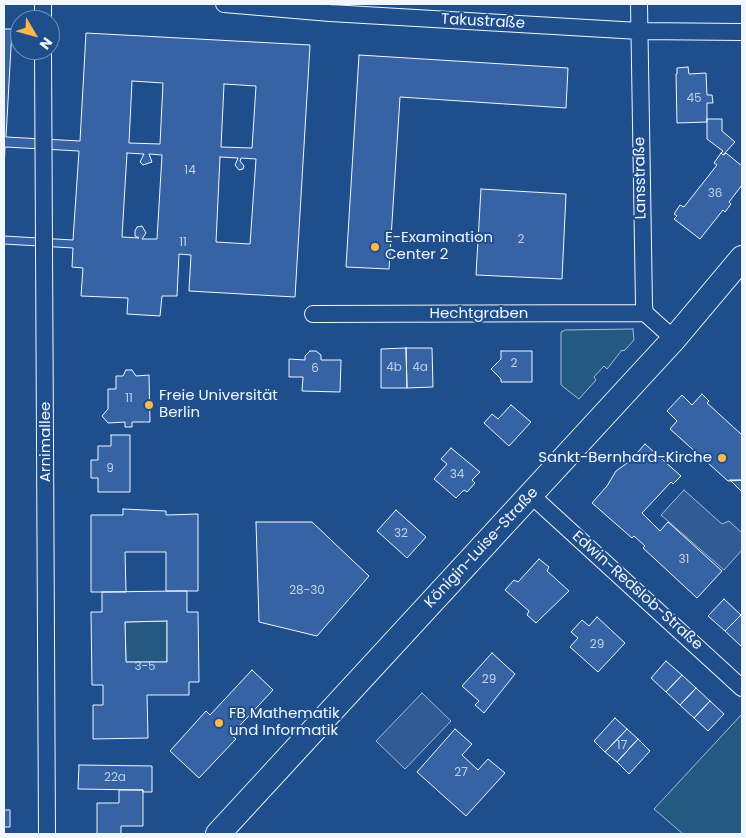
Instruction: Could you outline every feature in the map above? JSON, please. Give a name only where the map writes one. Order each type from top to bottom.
[{"type":"main road","name":"Königin-Luise-Straße","points":[[218,834],[674,339],[742,258]]},
{"type":"street","name":"Takustraße","points":[[224,4],[330,13],[639,31],[742,32]]},
{"type":"street","name":"Lansstraße","points":[[639,4],[645,313]]},
{"type":"street","name":"Arnimallee","points":[[43,60],[47,834]]},
{"type":"street","name":"Hechtgraben","points":[[314,314],[645,313]]},
{"type":"street","points":[[645,313],[674,339]]},
{"type":"street","name":"Edwin-Redslob-Straße","points":[[531,495],[742,688]]},
{"type":"shaded area","points":[[633,329],[634,340],[624,351],[622,350],[607,369],[604,366],[594,377],[596,380],[579,399],[561,385],[561,332],[565,330]]},
{"type":"shaded area","points":[[684,490],[722,524],[729,521],[742,533],[742,550],[724,570],[661,515]]},
{"type":"shaded area","points":[[167,621],[167,662],[126,662],[125,622]]},
{"type":"shaded area","points":[[422,693],[451,721],[405,769],[376,741]]},
{"type":"shaded area","points":[[742,714],[742,834],[683,834],[654,809]]},
{"type":"building","points":[[4,29],[10,29],[6,137],[80,141],[86,33],[310,45],[295,297],[189,291],[191,255],[179,254],[177,296],[162,296],[160,316],[127,314],[128,298],[81,296],[83,268],[72,267],[73,248],[4,244],[4,236],[73,240],[79,151],[5,147],[4,173]],"holes":[[[132,81],[163,83],[160,144],[129,143]],[[224,84],[256,86],[252,148],[221,147]],[[127,153],[144,154],[140,162],[143,165],[152,162],[149,154],[162,155],[157,239],[142,239],[146,233],[142,226],[137,227],[135,231],[135,236],[139,238],[122,237]],[[220,157],[238,158],[235,165],[239,170],[243,169],[244,166],[240,161],[241,158],[256,159],[250,244],[216,242]]]},
{"type":"building","points":[[359,55],[568,68],[566,108],[400,97],[389,269],[346,267]]},
{"type":"building","points":[[688,67],[689,74],[706,73],[707,95],[712,95],[713,103],[707,103],[707,122],[677,123],[677,68]]},
{"type":"building","points":[[707,119],[722,119],[722,131],[735,142],[723,155],[721,153],[723,151],[707,139]]},
{"type":"building","points":[[721,153],[723,155],[726,153],[742,166],[742,185],[729,202],[731,204],[725,212],[723,210],[700,239],[674,219],[677,216],[674,214],[680,205],[684,207],[717,165],[714,163]]},
{"type":"building","points":[[481,189],[566,194],[562,279],[476,275]]},
{"type":"building","points":[[406,348],[407,388],[381,388],[381,349]]},
{"type":"building","points":[[406,348],[432,348],[433,387],[407,388]]},
{"type":"building","points":[[310,351],[316,351],[321,355],[321,360],[341,360],[340,392],[302,391],[303,377],[289,377],[289,359],[305,360],[305,356]]},
{"type":"building","points":[[501,351],[532,351],[532,382],[501,382],[501,379],[491,369],[501,359]]},
{"type":"building","points":[[126,370],[132,370],[136,376],[149,375],[150,422],[132,422],[132,427],[125,427],[125,422],[108,423],[102,416],[108,409],[108,389],[116,389],[116,376],[123,376]]},
{"type":"building","name":"Sankt-Bernhard-Kirche","points":[[702,394],[709,401],[707,403],[742,435],[742,480],[728,481],[670,429],[677,421],[667,411],[682,395],[692,405]]},
{"type":"building","points":[[511,405],[531,422],[509,446],[484,423],[492,414],[498,419]]},
{"type":"building","points":[[111,435],[130,435],[130,492],[98,492],[98,478],[91,478],[91,460],[98,460],[98,446],[111,446]]},
{"type":"building","points":[[645,444],[681,476],[673,484],[671,482],[642,513],[660,531],[668,522],[722,571],[697,598],[643,548],[645,546],[634,536],[632,538],[592,503],[607,486],[616,471],[630,461]]},
{"type":"building","points":[[451,448],[480,472],[472,480],[475,483],[467,492],[464,490],[456,498],[434,479],[447,464],[441,459]]},
{"type":"building","points":[[730,480],[742,480],[742,492]]},
{"type":"building","points":[[123,509],[166,511],[166,515],[198,514],[198,591],[166,591],[166,552],[125,552],[126,592],[91,592],[91,515],[123,515]]},
{"type":"building","points":[[396,510],[426,537],[407,558],[377,531]]},
{"type":"building","points":[[256,522],[312,522],[369,576],[317,636],[259,622]]},
{"type":"building","points":[[539,559],[549,567],[547,571],[569,591],[536,623],[527,615],[529,611],[505,590],[514,580],[518,582]]},
{"type":"building","name":"FB Mathematik und Informatik","points":[[187,591],[187,612],[198,612],[199,682],[189,682],[189,695],[147,695],[148,738],[93,739],[93,705],[103,705],[103,685],[92,685],[91,612],[102,612],[102,592]],"holes":[[[167,621],[167,662],[126,662],[125,622]]]},
{"type":"building","points":[[724,599],[741,615],[725,631],[708,616]]},
{"type":"building","points":[[742,616],[742,647],[725,631]]},
{"type":"building","points":[[597,617],[625,643],[598,672],[570,647],[578,638],[571,632],[582,620],[589,626]]},
{"type":"building","points":[[492,653],[515,674],[484,713],[475,705],[479,701],[462,686]]},
{"type":"building","points":[[666,661],[682,675],[666,692],[651,678]]},
{"type":"building","name":"FB Mathematik und Informatik","points":[[252,670],[273,690],[231,735],[236,739],[199,778],[170,751],[206,711],[210,715]]},
{"type":"building","points":[[682,675],[696,688],[680,705],[666,692]]},
{"type":"building","points":[[696,688],[710,701],[694,718],[680,705]]},
{"type":"building","points":[[710,701],[724,714],[708,731],[694,718]]},
{"type":"building","points":[[615,718],[627,729],[605,752],[594,741]]},
{"type":"building","points":[[455,729],[472,744],[462,755],[478,770],[488,759],[505,773],[466,816],[417,772]]},
{"type":"building","points":[[627,729],[638,739],[617,762],[605,752]]},
{"type":"building","points":[[638,739],[650,751],[629,774],[617,762]]},
{"type":"building","points":[[79,765],[152,766],[152,792],[143,792],[143,790],[78,789]]},
{"type":"building","points":[[119,790],[143,790],[143,826],[121,826],[121,834],[97,834],[97,803],[119,803]]},
{"type":"building","points":[[4,810],[10,810],[10,827],[4,827]]},
{"type":"place","name":"E-Examination Center 2","points":[[375,247]]},
{"type":"place","name":"Freie Universität Berlin","points":[[149,405]]},
{"type":"place","name":"Sankt-Bernhard-Kirche","points":[[722,458]]},
{"type":"place","name":"FB Mathematik und Informatik","points":[[219,723]]}]
